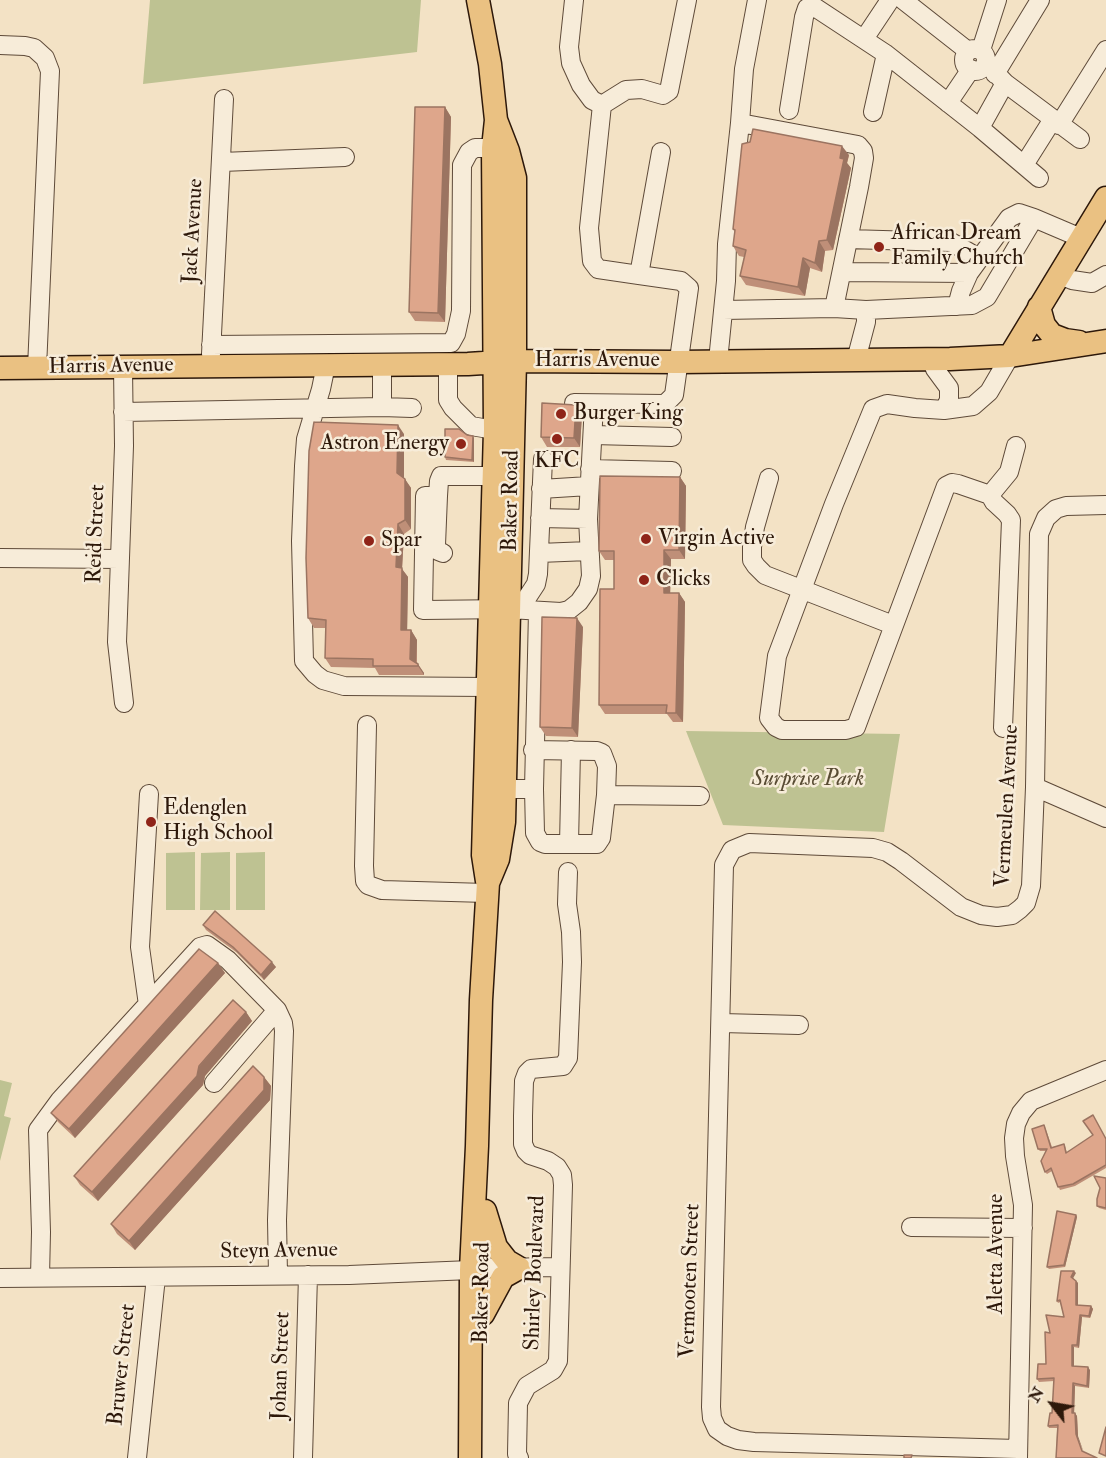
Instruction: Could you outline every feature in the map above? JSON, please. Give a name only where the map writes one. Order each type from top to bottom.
[{"type":"main road","name":"Baker Road","points":[[471,1449],[477,1269],[477,1146],[481,1000],[487,888],[483,855],[496,789],[506,609],[505,361],[493,148],[496,120],[489,54],[478,0]]},
{"type":"main road","name":"Baker Road","points":[[496,120],[508,150],[515,178],[505,361],[495,430],[494,476],[506,609],[489,687],[496,789]]},
{"type":"main road","points":[[1010,356],[1106,198]]},
{"type":"main road","points":[[1038,308],[1044,325],[1052,335],[1065,340],[1096,342]]},
{"type":"main road","points":[[940,359],[1009,334],[1028,320],[1038,308]]},
{"type":"main road","name":"Harris Avenue","points":[[0,368],[123,367],[211,355],[326,365],[505,361],[940,359],[1010,356],[1096,342]]},
{"type":"main road","name":"Baker Road","points":[[471,1449],[480,1390],[483,1314],[477,1269],[485,1211],[486,1171],[477,1146]]},
{"type":"main road","points":[[483,1314],[503,1277],[519,1268],[507,1260],[496,1247],[485,1211]]},
{"type":"street","points":[[574,0],[569,46],[571,63],[581,85],[592,100],[602,105]]},
{"type":"street","points":[[602,105],[626,90],[642,89],[663,94],[669,90],[687,0]]},
{"type":"street","points":[[718,361],[744,69],[757,0]]},
{"type":"street","points":[[864,39],[890,0]]},
{"type":"street","points":[[903,0],[1080,139]]},
{"type":"street","points":[[980,128],[984,65],[997,0]]},
{"type":"street","points":[[948,103],[1040,0]]},
{"type":"street","points":[[789,110],[803,23],[807,8],[815,7],[886,54],[1040,178]]},
{"type":"street","points":[[0,45],[34,48],[45,58],[50,70],[37,368]]},
{"type":"street","points":[[1024,165],[1106,50]]},
{"type":"street","points":[[873,112],[886,54]]},
{"type":"street","name":"Jack Avenue","points":[[211,355],[224,99]]},
{"type":"street","points":[[574,403],[667,403],[675,392],[689,288],[681,281],[599,270],[594,266],[589,228],[590,203],[602,105]]},
{"type":"street","points":[[740,123],[859,145],[864,156],[834,308]]},
{"type":"street","points":[[211,355],[451,343],[459,324],[461,311],[462,165],[469,152],[475,148],[493,148]]},
{"type":"street","points":[[639,275],[662,152]]},
{"type":"street","points":[[222,162],[345,157]]},
{"type":"street","points":[[957,306],[970,264],[1013,214],[1018,213],[1082,238]]},
{"type":"street","points":[[723,310],[834,308],[866,310],[972,305],[987,297],[1034,219]]},
{"type":"street","points":[[848,239],[951,242],[970,264]]},
{"type":"street","points":[[842,272],[970,264]]},
{"type":"street","points":[[1060,275],[1072,280],[1092,283],[1098,282],[1106,275]]},
{"type":"street","points":[[856,360],[866,322],[866,310]]},
{"type":"street","points":[[1003,728],[1011,520],[990,495],[952,483],[946,486],[856,727],[850,730],[779,729],[769,718],[777,656],[801,589],[873,409],[887,404],[944,410],[967,408],[979,403],[989,392],[1010,356]]},
{"type":"street","points":[[940,359],[935,369],[949,388],[949,400],[944,410]]},
{"type":"street","points":[[382,364],[382,407]]},
{"type":"street","points":[[448,364],[448,400],[453,408],[471,426],[495,430]]},
{"type":"street","points":[[326,365],[306,439],[304,465],[301,541],[304,661],[323,680],[344,686],[489,687]]},
{"type":"street","name":"Reid Street","points":[[123,367],[117,642],[124,703]]},
{"type":"street","points":[[438,496],[425,496],[423,610],[566,611],[582,599],[588,589],[591,576],[588,519],[594,404]]},
{"type":"street","points":[[123,412],[412,408]]},
{"type":"street","points":[[593,435],[672,437]]},
{"type":"street","points":[[990,495],[1009,472],[1016,446]]},
{"type":"street","points":[[506,609],[536,584],[543,459]]},
{"type":"street","points":[[541,489],[590,478],[672,471]]},
{"type":"street","points":[[443,552],[437,550],[436,544],[438,481],[441,476],[494,476]]},
{"type":"street","points":[[769,478],[755,527],[752,560],[756,566],[765,575],[893,625]]},
{"type":"street","name":"Vermeulen Avenue","points":[[749,843],[873,848],[887,852],[901,861],[961,908],[981,915],[1004,917],[1020,909],[1030,894],[1035,787],[1039,534],[1046,518],[1056,509],[1066,506],[1106,505]]},
{"type":"street","points":[[540,518],[588,519]]},
{"type":"street","points":[[539,553],[589,551]]},
{"type":"street","points":[[0,558],[120,559]]},
{"type":"street","points":[[533,750],[599,751],[602,753],[607,766],[600,841],[594,845],[545,844],[537,838],[535,833],[533,750],[538,611]]},
{"type":"street","points":[[367,725],[364,866],[368,885],[382,890],[487,888]]},
{"type":"street","points":[[568,844],[571,750]]},
{"type":"street","points":[[1035,787],[1106,818]]},
{"type":"street","points":[[496,789],[534,789]]},
{"type":"street","points":[[147,1005],[140,946],[149,794]]},
{"type":"street","points":[[606,795],[700,796]]},
{"type":"street","name":"Vermooten Street","points":[[749,843],[732,850],[724,865],[712,1418],[717,1429],[738,1440],[849,1451],[1018,1453]]},
{"type":"street","name":"Shirley Boulevard","points":[[519,1458],[517,1454],[518,1403],[527,1386],[553,1370],[558,1361],[562,1175],[557,1167],[548,1161],[530,1155],[526,1151],[523,1144],[523,1116],[524,1081],[527,1073],[531,1069],[563,1066],[568,1058],[572,932],[567,904],[568,872]]},
{"type":"street","points":[[40,1277],[41,1232],[37,1136],[43,1120],[200,947],[207,945],[228,960],[277,1010],[284,1031],[276,1220],[278,1275]]},
{"type":"street","points":[[214,1083],[277,1010]]},
{"type":"street","points":[[722,1023],[799,1025]]},
{"type":"street","name":"Aletta Avenue","points":[[1018,1453],[1023,1205],[1014,1138],[1016,1124],[1021,1113],[1031,1101],[1106,1070]]},
{"type":"street","points":[[911,1227],[1023,1228]]},
{"type":"street","name":"Steyn Avenue","points":[[0,1278],[308,1275],[559,1267]]},
{"type":"street","name":"Johan Street","points":[[303,1458],[308,1275]]},
{"type":"street","name":"Bruwer Street","points":[[137,1458],[156,1277]]},
{"type":"green space","points":[[150,0],[421,0],[417,52],[143,84]]},
{"type":"green space","name":"Surprise Park","points":[[686,731],[900,734],[884,832],[723,825]]},
{"type":"green space","points":[[195,852],[195,910],[166,910],[166,853]]},
{"type":"green space","points":[[230,852],[230,910],[200,910],[201,853]]},
{"type":"green space","points":[[265,852],[265,910],[236,910],[236,853]]},
{"type":"green space","points":[[0,1080],[12,1083],[4,1116],[11,1118],[0,1161]]},
{"type":"building","points":[[415,107],[445,107],[438,313],[409,312]]},
{"type":"building","points":[[753,129],[842,146],[840,158],[844,159],[827,240],[819,241],[815,263],[803,258],[798,287],[740,276],[746,250],[733,246],[735,230],[733,229],[742,144],[750,142]]},
{"type":"building","points":[[542,403],[576,405],[574,438],[541,437]]},
{"type":"building","points":[[314,422],[398,425],[397,473],[405,479],[405,520],[398,524],[396,567],[402,568],[401,630],[411,630],[410,659],[418,666],[373,666],[373,659],[325,658],[326,620],[308,618],[306,558],[309,451]]},
{"type":"building","points":[[445,429],[459,429],[473,436],[472,460],[445,457]]},
{"type":"building","points":[[600,476],[680,477],[679,550],[664,550],[664,593],[679,593],[676,713],[666,713],[667,705],[599,705],[600,589],[614,589],[614,551],[599,551]]},
{"type":"building","points":[[542,617],[577,618],[572,728],[540,727]]},
{"type":"building","points":[[215,911],[272,962],[261,975],[233,947],[203,925]]},
{"type":"building","points":[[199,949],[218,963],[69,1129],[51,1113]]},
{"type":"building","points":[[233,1000],[246,1012],[199,1066],[197,1076],[92,1192],[74,1176]]},
{"type":"building","points":[[253,1066],[264,1077],[264,1090],[129,1241],[111,1224]]},
{"type":"building","points":[[1093,1115],[1106,1139],[1106,1165],[1073,1184],[1058,1187],[1051,1168],[1045,1172],[1041,1161],[1047,1149],[1038,1149],[1032,1129],[1044,1125],[1051,1148],[1064,1144],[1066,1153],[1093,1135],[1083,1121]]},
{"type":"building","points":[[1094,1176],[1106,1178],[1106,1208],[1097,1206],[1100,1188]]},
{"type":"building","points":[[1057,1211],[1076,1215],[1064,1265],[1047,1267]]},
{"type":"building","points":[[1061,1271],[1074,1271],[1071,1277],[1076,1281],[1076,1305],[1091,1306],[1089,1316],[1080,1315],[1077,1345],[1072,1345],[1072,1366],[1088,1367],[1087,1386],[1073,1383],[1072,1413],[1075,1413],[1076,1434],[1082,1451],[1097,1458],[1056,1458],[1058,1425],[1048,1426],[1050,1413],[1052,1413],[1054,1378],[1037,1379],[1038,1364],[1046,1364],[1045,1332],[1050,1333],[1046,1315],[1064,1317],[1060,1300],[1057,1301]]},
{"type":"building","points":[[1106,1427],[1106,1456],[1099,1453]]},
{"type":"place","name":"African Dream Family Church","points":[[879,247]]},
{"type":"place","name":"Burger King","points":[[561,414]]},
{"type":"place","name":"KFC","points":[[557,439]]},
{"type":"place","name":"Astron Energy","points":[[461,444]]},
{"type":"place","name":"Virgin Active","points":[[646,539]]},
{"type":"place","name":"Spar","points":[[369,541]]},
{"type":"place","name":"Clicks","points":[[644,580]]},
{"type":"place","name":"Edenglen High School","points":[[151,822]]}]
